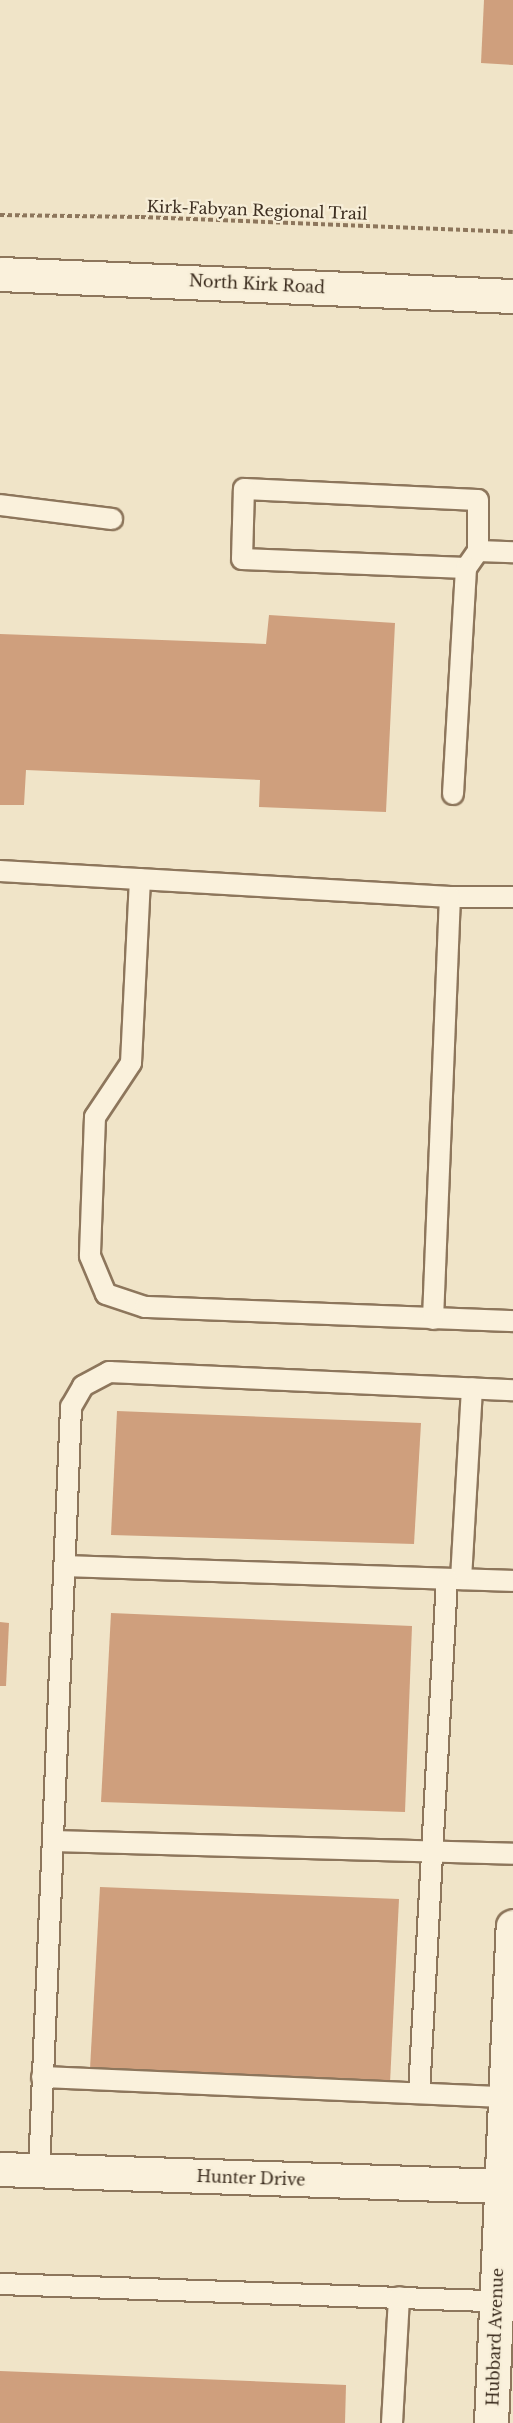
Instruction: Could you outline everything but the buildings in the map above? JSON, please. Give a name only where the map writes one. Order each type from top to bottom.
[{"type":"street","name":"North Kirk Road","points":[[0,274],[513,296]]},
{"type":"street","name":"Hubbard Avenue","points":[[491,2423],[496,2301],[507,2186],[513,1926]]},
{"type":"street","name":"Hunter Drive","points":[[0,2169],[507,2186]]},
{"type":"lane","points":[[453,794],[466,568],[478,551],[478,500],[244,489],[242,559],[466,568]]},
{"type":"lane","points":[[0,505],[112,519]]},
{"type":"lane","points":[[478,551],[513,552]]},
{"type":"lane","points":[[0,871],[450,897],[513,897]]},
{"type":"lane","points":[[140,879],[130,1063],[95,1117],[90,1256],[106,1294],[145,1307],[513,1321]]},
{"type":"lane","points":[[433,1319],[450,897]]},
{"type":"lane","points":[[39,2171],[71,1407],[83,1386],[109,1372],[513,1390]]},
{"type":"lane","points":[[419,2093],[431,1852],[472,1388]]},
{"type":"lane","points":[[66,1566],[513,1581]]},
{"type":"lane","points":[[54,1840],[513,1854]]},
{"type":"lane","points":[[42,2078],[419,2093],[508,2101]]},
{"type":"lane","points":[[0,2284],[496,2301]]},
{"type":"lane","points":[[392,2423],[399,2297]]},
{"type":"path","name":"Kirk-Fabyan Regional Trail","points":[[0,215],[141,217],[513,232]]}]
